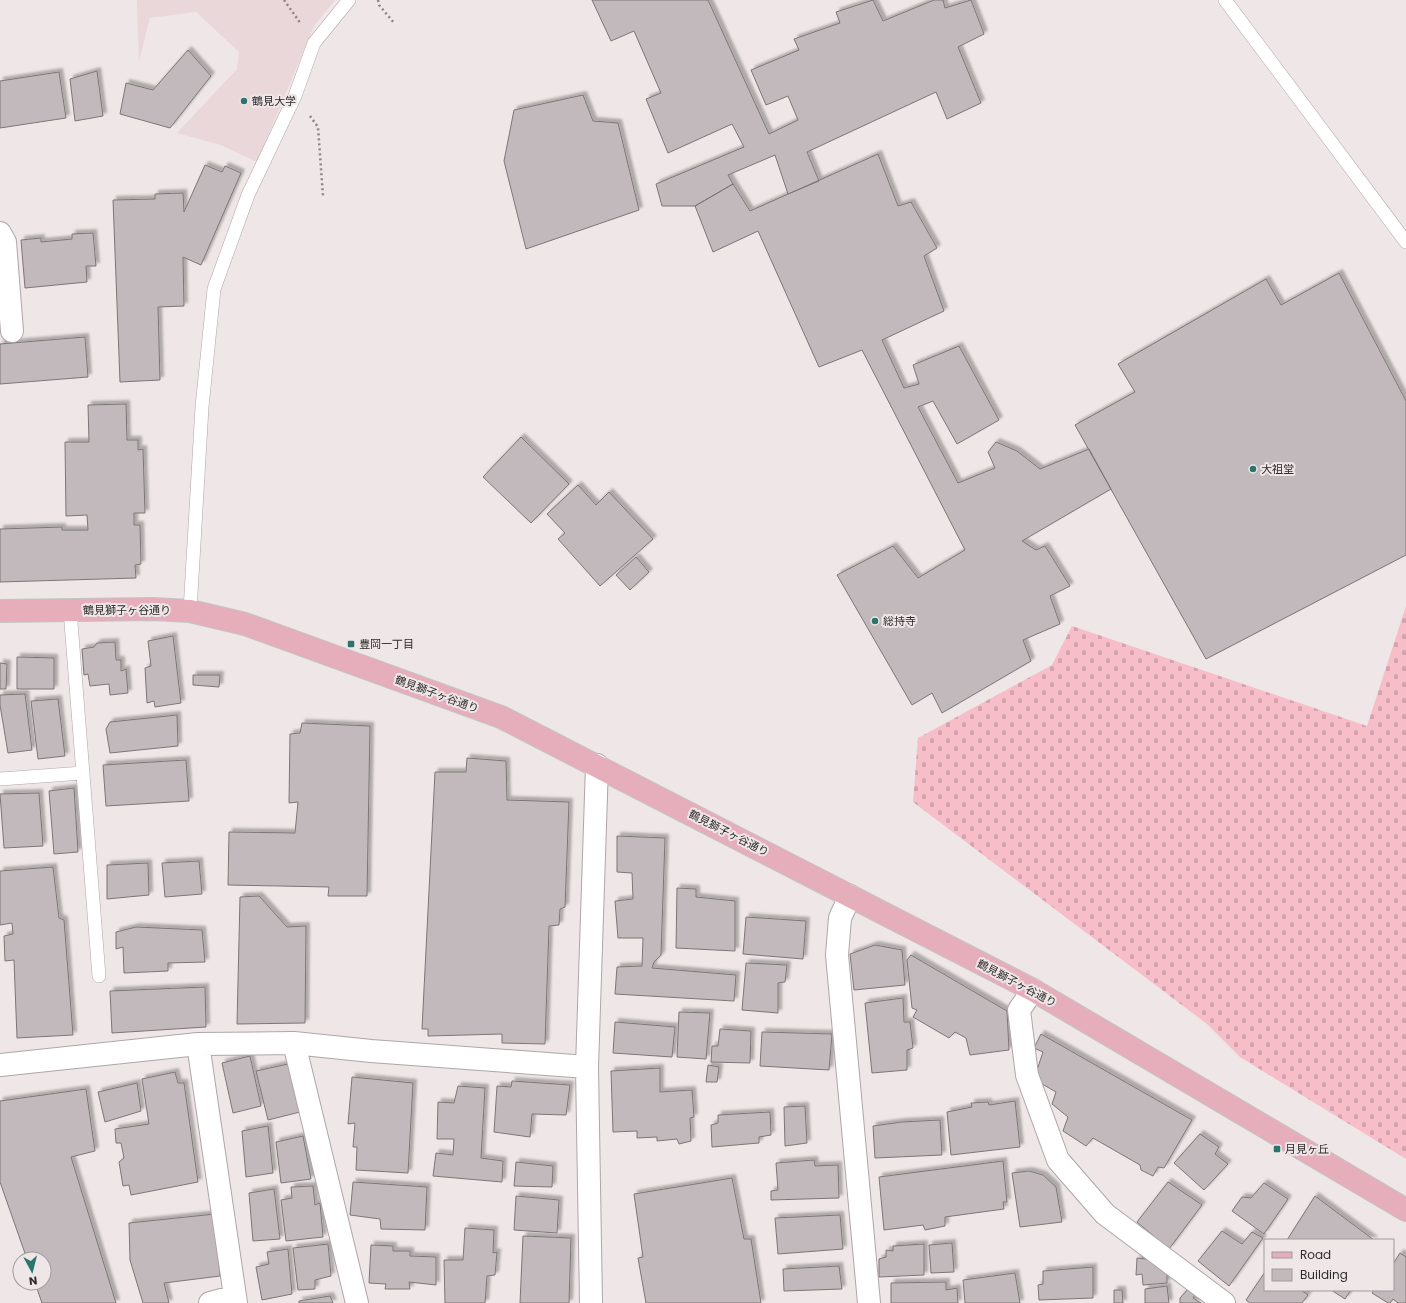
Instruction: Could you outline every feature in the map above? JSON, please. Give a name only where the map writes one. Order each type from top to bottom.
[{"type":"main road","name":"鶴見獅子ヶ谷通り","points":[[0,611],[154,609],[190,611],[245,624],[501,717],[1033,990],[1406,1210]]},
{"type":"street","points":[[0,233],[5,242],[12,331]]},
{"type":"street","points":[[591,1303],[587,1067],[597,765]]},
{"type":"street","points":[[850,896],[840,918],[837,955],[869,1303]]},
{"type":"street","points":[[1033,990],[1019,1010],[1027,1075],[1058,1160],[1104,1214],[1224,1303]]},
{"type":"street","points":[[0,1065],[198,1044],[294,1043],[371,1051],[587,1067]]},
{"type":"street","points":[[294,1043],[357,1303]]},
{"type":"street","points":[[198,1044],[236,1299],[210,1303]]},
{"type":"lane","points":[[190,611],[202,407],[214,289],[248,195],[295,96],[314,43],[350,0]]},
{"type":"lane","points":[[1225,0],[1406,242]]},
{"type":"lane","points":[[70,610],[99,976]]},
{"type":"lane","points":[[0,779],[83,773]]},
{"type":"path","points":[[284,0],[314,43]]},
{"type":"path","points":[[378,0],[379,5],[395,24]]},
{"type":"path","points":[[295,96],[318,127],[323,196]]},
{"type":"shaded area","name":"鶴見大学","points":[[137,0],[335,0],[314,26],[257,162],[221,145],[177,133],[237,69],[239,52],[196,12],[150,18],[139,61]]},
{"type":"green space","points":[[1406,606],[1406,1159],[1240,1057],[1207,1024],[913,802],[918,738],[1052,665],[1072,626],[1367,726]]},
{"type":"building","points":[[592,0],[708,0],[769,134],[798,120],[788,96],[766,105],[751,70],[799,50],[794,39],[840,23],[836,12],[873,0],[883,21],[934,0],[943,0],[945,8],[971,0],[984,34],[958,47],[981,103],[947,119],[936,92],[807,152],[819,181],[788,194],[775,155],[728,175],[733,184],[695,206],[662,206],[656,184],[744,147],[732,124],[668,153],[646,99],[661,93],[634,31],[611,41]]},
{"type":"building","points":[[188,50],[211,76],[170,128],[120,114],[126,83],[153,90]]},
{"type":"building","points":[[97,71],[103,116],[75,121],[70,79]]},
{"type":"building","points":[[59,72],[66,118],[0,128],[0,81]]},
{"type":"building","points":[[583,95],[593,121],[618,123],[639,210],[526,249],[504,161],[514,110]]},
{"type":"building","points":[[878,154],[898,206],[911,202],[937,248],[924,256],[944,311],[882,340],[904,388],[919,384],[913,365],[959,346],[999,420],[957,444],[933,401],[918,407],[958,483],[995,468],[988,452],[996,442],[1017,451],[1040,469],[1089,449],[1111,489],[1022,541],[1036,550],[1045,546],[1070,586],[1050,596],[1060,624],[1023,640],[1031,661],[942,713],[932,693],[912,705],[837,575],[893,546],[918,578],[965,550],[862,350],[819,367],[758,231],[713,252],[695,206],[733,184],[750,211]]},
{"type":"building","points":[[205,165],[222,172],[225,166],[241,173],[201,265],[183,257],[184,306],[158,307],[160,380],[120,382],[113,200],[155,199],[155,194],[183,193],[184,212]]},
{"type":"building","points":[[93,233],[96,266],[86,266],[87,282],[25,288],[21,240],[41,238],[41,242],[72,239],[72,234]]},
{"type":"building","name":"大祖堂","points":[[1339,273],[1406,401],[1406,555],[1206,659],[1075,425],[1135,392],[1118,364],[1266,279],[1281,305]]},
{"type":"building","points":[[85,337],[88,377],[0,384],[0,344]]},
{"type":"building","points":[[126,404],[127,440],[138,440],[138,450],[143,449],[145,513],[134,513],[134,525],[140,525],[141,564],[135,565],[136,578],[0,582],[0,529],[62,527],[62,530],[88,530],[87,515],[66,516],[65,442],[89,442],[88,405]]},
{"type":"building","points":[[521,437],[569,484],[531,523],[483,477]]},
{"type":"building","points":[[578,485],[596,505],[609,492],[653,539],[600,586],[558,539],[565,533],[547,514]]},
{"type":"building","points":[[636,557],[649,572],[630,590],[616,575]]},
{"type":"building","points":[[173,636],[181,703],[155,707],[154,701],[147,703],[145,668],[151,666],[148,641]]},
{"type":"building","points":[[115,642],[116,660],[121,660],[121,671],[126,669],[128,693],[110,695],[109,684],[90,686],[88,674],[84,675],[82,649],[94,647],[97,643]]},
{"type":"building","points":[[17,657],[54,658],[54,689],[17,689]]},
{"type":"building","points":[[0,663],[7,664],[6,689],[0,689]]},
{"type":"building","points":[[193,675],[220,675],[219,687],[193,685]]},
{"type":"building","points":[[25,694],[32,750],[8,753],[0,705],[0,695]]},
{"type":"building","points":[[58,699],[65,756],[38,759],[31,701]]},
{"type":"building","points":[[177,715],[178,746],[110,753],[106,729],[110,722]]},
{"type":"building","points":[[302,723],[370,726],[367,896],[328,896],[329,887],[228,885],[229,832],[295,833],[298,802],[289,803],[290,734],[300,733]]},
{"type":"building","points":[[467,758],[506,761],[507,800],[569,802],[565,907],[560,909],[559,925],[549,926],[545,1044],[502,1043],[502,1034],[428,1036],[428,1029],[422,1029],[435,772],[466,772]]},
{"type":"building","points":[[186,760],[189,801],[106,806],[103,765]]},
{"type":"building","points":[[74,788],[78,852],[54,854],[49,791]]},
{"type":"building","points":[[39,793],[43,846],[4,848],[0,794]]},
{"type":"building","points":[[617,836],[665,838],[661,955],[654,962],[652,968],[736,975],[734,1001],[615,994],[617,967],[642,966],[643,938],[618,938],[615,901],[633,899],[632,873],[617,872]]},
{"type":"building","points":[[199,861],[202,894],[165,897],[162,863]]},
{"type":"building","points":[[148,863],[149,895],[107,899],[107,865]]},
{"type":"building","points":[[53,867],[59,918],[64,920],[73,1035],[17,1038],[14,960],[5,961],[4,936],[13,934],[12,923],[0,925],[0,871]]},
{"type":"building","points":[[677,888],[696,889],[696,897],[735,901],[735,951],[676,948]]},
{"type":"building","points":[[259,896],[287,927],[306,926],[305,1023],[237,1024],[240,897]]},
{"type":"building","points":[[746,917],[806,921],[803,959],[743,954]]},
{"type":"building","points":[[136,927],[202,930],[205,962],[168,963],[168,971],[124,973],[123,947],[116,949],[116,932]]},
{"type":"building","points":[[875,945],[902,950],[905,985],[854,990],[850,954]]},
{"type":"building","points":[[911,955],[1007,1011],[1009,1050],[970,1055],[966,1038],[955,1032],[949,1038],[913,1017],[917,1010],[912,1008],[907,960]]},
{"type":"building","points":[[746,963],[787,965],[785,982],[778,983],[778,1013],[742,1010]]},
{"type":"building","points":[[205,987],[206,1027],[112,1033],[110,991]]},
{"type":"building","points":[[903,998],[904,1022],[910,1022],[913,1048],[907,1050],[907,1070],[872,1073],[865,1003]]},
{"type":"building","points":[[679,1012],[710,1013],[706,1059],[677,1057]]},
{"type":"building","points":[[615,1022],[675,1027],[672,1057],[613,1053]]},
{"type":"building","points":[[720,1029],[751,1031],[750,1063],[711,1062],[712,1046],[718,1046]]},
{"type":"building","points":[[762,1032],[832,1034],[829,1070],[760,1066]]},
{"type":"building","points":[[1041,1034],[1192,1120],[1164,1168],[1158,1167],[1153,1176],[1141,1170],[1140,1165],[1093,1138],[1086,1146],[1063,1131],[1068,1117],[1052,1104],[1056,1092],[1037,1081],[1036,1073],[1043,1052],[1034,1048]]},
{"type":"building","points":[[250,1056],[261,1106],[233,1113],[222,1063]]},
{"type":"building","points":[[288,1064],[300,1112],[268,1120],[256,1071]]},
{"type":"building","points":[[708,1065],[719,1067],[717,1082],[706,1082]]},
{"type":"building","points":[[660,1068],[660,1092],[692,1090],[694,1117],[690,1118],[691,1141],[679,1144],[677,1139],[657,1141],[657,1137],[637,1138],[637,1131],[613,1132],[611,1071]]},
{"type":"building","points":[[175,1072],[178,1083],[184,1083],[198,1182],[131,1195],[129,1185],[123,1186],[119,1162],[124,1158],[121,1143],[116,1143],[115,1129],[149,1124],[142,1079]]},
{"type":"building","points":[[352,1077],[413,1083],[408,1173],[356,1170],[357,1147],[353,1147],[355,1123],[348,1124]]},
{"type":"building","points":[[512,1081],[570,1085],[566,1115],[532,1114],[530,1137],[494,1132],[497,1086],[511,1087]]},
{"type":"building","points":[[137,1083],[141,1111],[105,1122],[98,1092]]},
{"type":"building","points":[[458,1086],[485,1088],[481,1158],[503,1161],[502,1182],[433,1176],[436,1153],[453,1155],[454,1139],[437,1139],[438,1102],[454,1103]]},
{"type":"building","points":[[86,1089],[95,1151],[71,1157],[116,1303],[42,1303],[38,1291],[52,1291],[52,1251],[24,1251],[0,1182],[0,1101]]},
{"type":"building","points":[[1015,1101],[1020,1147],[951,1155],[947,1112],[972,1107],[971,1103],[988,1102],[989,1105]]},
{"type":"building","points":[[805,1106],[807,1143],[785,1146],[784,1107]]},
{"type":"building","points":[[770,1112],[771,1135],[759,1137],[759,1143],[712,1147],[711,1125],[718,1123],[718,1115]]},
{"type":"building","points":[[940,1120],[942,1155],[875,1158],[873,1126],[902,1122]]},
{"type":"building","points":[[268,1126],[273,1173],[246,1177],[242,1131]]},
{"type":"building","points":[[1200,1134],[1219,1147],[1215,1154],[1228,1164],[1204,1190],[1174,1163]]},
{"type":"building","points":[[303,1136],[311,1179],[281,1183],[276,1142]]},
{"type":"building","points":[[814,1160],[815,1166],[838,1165],[839,1198],[771,1200],[771,1191],[778,1190],[776,1163]]},
{"type":"building","points":[[1003,1161],[1007,1202],[1003,1202],[1004,1209],[945,1217],[945,1226],[925,1230],[923,1225],[884,1230],[879,1177]]},
{"type":"building","points":[[516,1162],[553,1166],[552,1187],[514,1186]]},
{"type":"building","points":[[1029,1171],[1043,1175],[1056,1187],[1062,1222],[1020,1227],[1012,1173]]},
{"type":"building","points":[[732,1178],[744,1239],[751,1239],[761,1303],[646,1303],[638,1258],[643,1257],[634,1194]]},
{"type":"building","points":[[353,1182],[427,1187],[425,1230],[381,1229],[380,1219],[350,1215]]},
{"type":"building","points":[[1168,1182],[1202,1205],[1169,1249],[1137,1222]]},
{"type":"building","points":[[1264,1183],[1288,1199],[1264,1234],[1232,1211],[1242,1197],[1251,1198]]},
{"type":"building","points":[[313,1186],[315,1205],[320,1203],[323,1237],[286,1241],[281,1200],[292,1198],[291,1187]]},
{"type":"building","points":[[274,1189],[280,1239],[253,1241],[249,1193]]},
{"type":"building","points":[[516,1196],[559,1200],[557,1233],[514,1230]]},
{"type":"building","points":[[1315,1196],[1373,1239],[1288,1239]]},
{"type":"building","points":[[215,1214],[220,1276],[164,1283],[169,1303],[143,1303],[130,1260],[129,1223]]},
{"type":"building","points":[[840,1215],[843,1249],[778,1254],[775,1218]]},
{"type":"building","points":[[465,1228],[494,1230],[493,1253],[497,1252],[495,1275],[487,1276],[485,1303],[445,1303],[444,1260],[463,1260]]},
{"type":"building","points":[[1222,1231],[1242,1244],[1252,1232],[1263,1238],[1229,1286],[1198,1261]]},
{"type":"building","points":[[523,1236],[571,1238],[569,1303],[520,1303]]},
{"type":"building","points":[[952,1243],[954,1272],[931,1273],[929,1245]]},
{"type":"building","points":[[328,1244],[331,1276],[315,1280],[315,1289],[298,1290],[293,1248]]},
{"type":"building","points":[[924,1244],[924,1275],[879,1277],[879,1259],[886,1257],[886,1250],[893,1251],[893,1246]]},
{"type":"building","points":[[371,1245],[393,1246],[393,1251],[410,1251],[410,1256],[436,1257],[436,1285],[409,1282],[410,1289],[385,1289],[386,1284],[369,1283]]},
{"type":"building","points":[[288,1249],[292,1294],[262,1300],[256,1267],[269,1264],[267,1252]]},
{"type":"building","points":[[1400,1253],[1406,1257],[1406,1303],[1398,1303],[1393,1299],[1390,1303],[1388,1303],[1372,1293],[1373,1291],[1394,1291],[1394,1262]]},
{"type":"building","points":[[1137,1258],[1155,1260],[1167,1267],[1167,1283],[1143,1285],[1142,1274],[1136,1275]]},
{"type":"building","points":[[839,1266],[842,1289],[784,1291],[783,1269]]},
{"type":"building","points":[[1093,1267],[1093,1298],[1039,1300],[1038,1285],[1043,1284],[1043,1271]]},
{"type":"building","points":[[1015,1273],[1020,1303],[965,1303],[963,1280]]},
{"type":"building","points":[[1264,1273],[1264,1291],[1302,1291],[1308,1295],[1302,1303],[1250,1303],[1246,1300]]},
{"type":"building","points":[[946,1282],[946,1290],[957,1288],[958,1303],[891,1303],[891,1283]]},
{"type":"building","points":[[1167,1286],[1169,1303],[1145,1303],[1145,1289]]},
{"type":"building","points":[[1189,1288],[1196,1293],[1193,1298],[1201,1303],[1180,1303],[1180,1298]]},
{"type":"building","points":[[1114,1290],[1122,1290],[1123,1303],[1114,1303]]},
{"type":"building","points":[[1333,1291],[1350,1291],[1345,1299]]},
{"type":"building","points":[[330,1296],[333,1303],[299,1303],[299,1301]]},
{"type":"place","name":"鶴見大学","points":[[244,101]]},
{"type":"place","name":"大祖堂","points":[[1253,469]]},
{"type":"place","name":"総持寺","points":[[875,621]]},
{"type":"place","name":"豊岡一丁目","points":[[351,644]]},
{"type":"place","name":"月見ヶ丘","points":[[1277,1149]]}]
